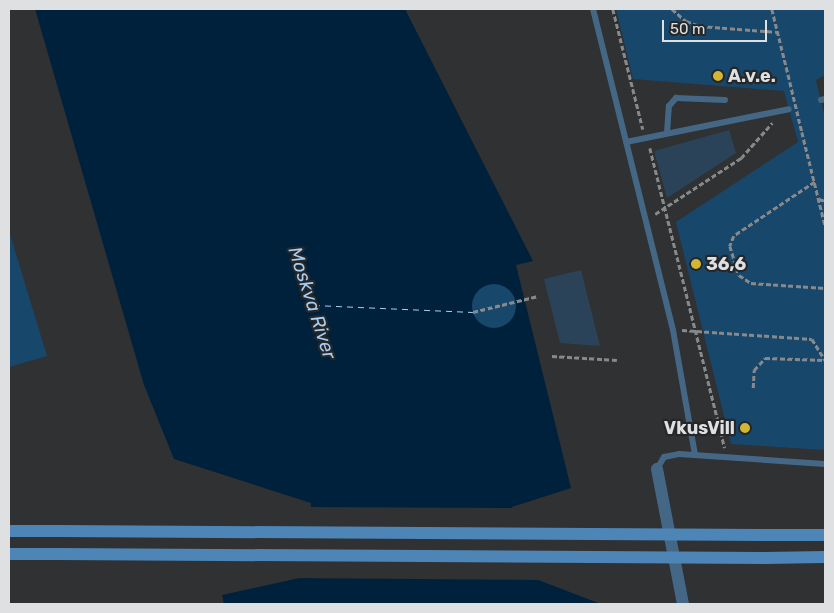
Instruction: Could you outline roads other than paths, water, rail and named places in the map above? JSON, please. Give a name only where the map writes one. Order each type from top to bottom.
[{"type":"street","points":[[657,469],[683,604]]},
{"type":"street","points":[[9,531],[825,535]]},
{"type":"street","points":[[9,554],[825,557]]},
{"type":"lane","points":[[593,9],[673,330],[695,455]]},
{"type":"lane","points":[[666,132],[669,106],[676,98],[725,100]]},
{"type":"lane","points":[[626,142],[666,132],[785,109]]},
{"type":"lane","points":[[657,469],[658,461],[670,454],[825,464]]},
{"type":"water","name":"Moskva River","points":[[35,9],[405,9],[533,261],[516,265],[571,488],[512,507],[520,573],[601,604],[224,604],[222,595],[304,577],[311,503],[174,459],[144,385]]},
{"type":"place","name":"A.v.e.","points":[[718,76]]},
{"type":"place","name":"36,6","points":[[696,264]]},
{"type":"place","name":"VkusVill","points":[[745,428]]}]
